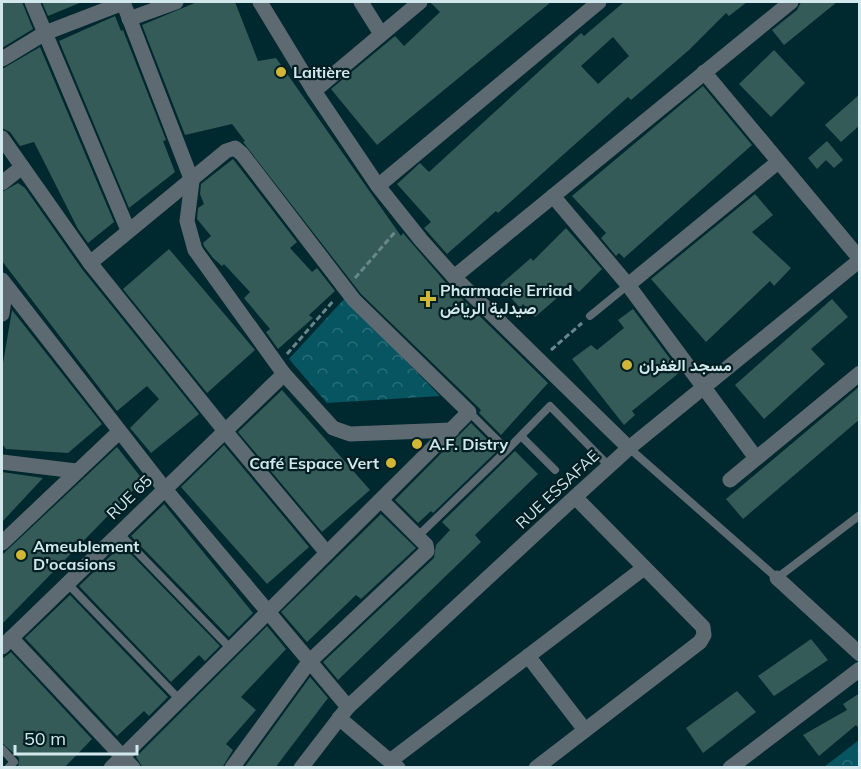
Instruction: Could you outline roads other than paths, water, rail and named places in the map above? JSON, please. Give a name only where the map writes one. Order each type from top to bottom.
[{"type":"street","points":[[32,2],[128,230]]},
{"type":"street","points":[[2,59],[45,33],[123,2],[192,181],[188,221],[195,250],[284,374],[325,420],[340,431],[350,434],[452,430]]},
{"type":"street","points":[[129,19],[176,2]]},
{"type":"street","points":[[260,2],[314,92],[378,186],[454,277],[629,448]]},
{"type":"street","points":[[361,2],[381,34]]},
{"type":"street","points":[[314,92],[420,2]]},
{"type":"street","points":[[378,186],[599,2]]},
{"type":"street","points":[[454,277],[790,2]]},
{"type":"street","points":[[704,72],[860,260]]},
{"type":"street","points":[[2,138],[90,262],[225,431],[327,553]]},
{"type":"street","points":[[90,262],[226,151],[235,148],[354,300],[469,412],[180,700],[128,762],[111,768]]},
{"type":"street","points":[[628,285],[778,162]]},
{"type":"street","points":[[2,183],[22,167]]},
{"type":"street","points":[[553,196],[628,285],[756,458]]},
{"type":"street","name":"RUE ESSAFAE","points":[[301,768],[344,712],[609,466],[860,260]]},
{"type":"street","points":[[2,314],[4,283]]},
{"type":"street","points":[[4,283],[164,488],[309,662],[344,712],[394,764],[528,656],[644,567]]},
{"type":"street","points":[[730,480],[860,373]]},
{"type":"street","name":"RUE 65","points":[[6,643],[118,532],[284,374]]},
{"type":"street","points":[[2,543],[119,432]]},
{"type":"street","points":[[2,462],[76,471]]},
{"type":"street","points":[[536,768],[700,642],[704,635],[703,627],[575,497]]},
{"type":"street","points":[[232,768],[309,662],[426,553],[427,546],[381,500]]},
{"type":"street","points":[[777,578],[860,654]]},
{"type":"street","points":[[6,643],[128,762]]},
{"type":"street","points":[[528,656],[585,730]]},
{"type":"street","points":[[730,768],[860,669]]},
{"type":"lane","points":[[590,316],[628,285]]},
{"type":"lane","points":[[418,536],[550,406],[609,466]]},
{"type":"lane","points":[[469,412],[507,450]]},
{"type":"lane","points":[[521,436],[555,470]]},
{"type":"lane","points":[[629,448],[777,578],[860,515]]},
{"type":"lane","points":[[118,532],[231,649]]},
{"type":"lane","points":[[67,583],[180,700]]},
{"type":"lane","points":[[2,749],[14,762],[8,768]]},
{"type":"place","name":"Laitière","points":[[281,72]]},
{"type":"place","name":"Pharmacie Erriad صيدلية الرياض","points":[[428,299]]},
{"type":"place","name":"مسجد الغفران","points":[[627,365]]},
{"type":"place","name":"A.F. Distry","points":[[417,444]]},
{"type":"place","name":"Café Espace Vert","points":[[391,463]]},
{"type":"place","name":"Ameublement D'ocasions","points":[[21,555]]}]
